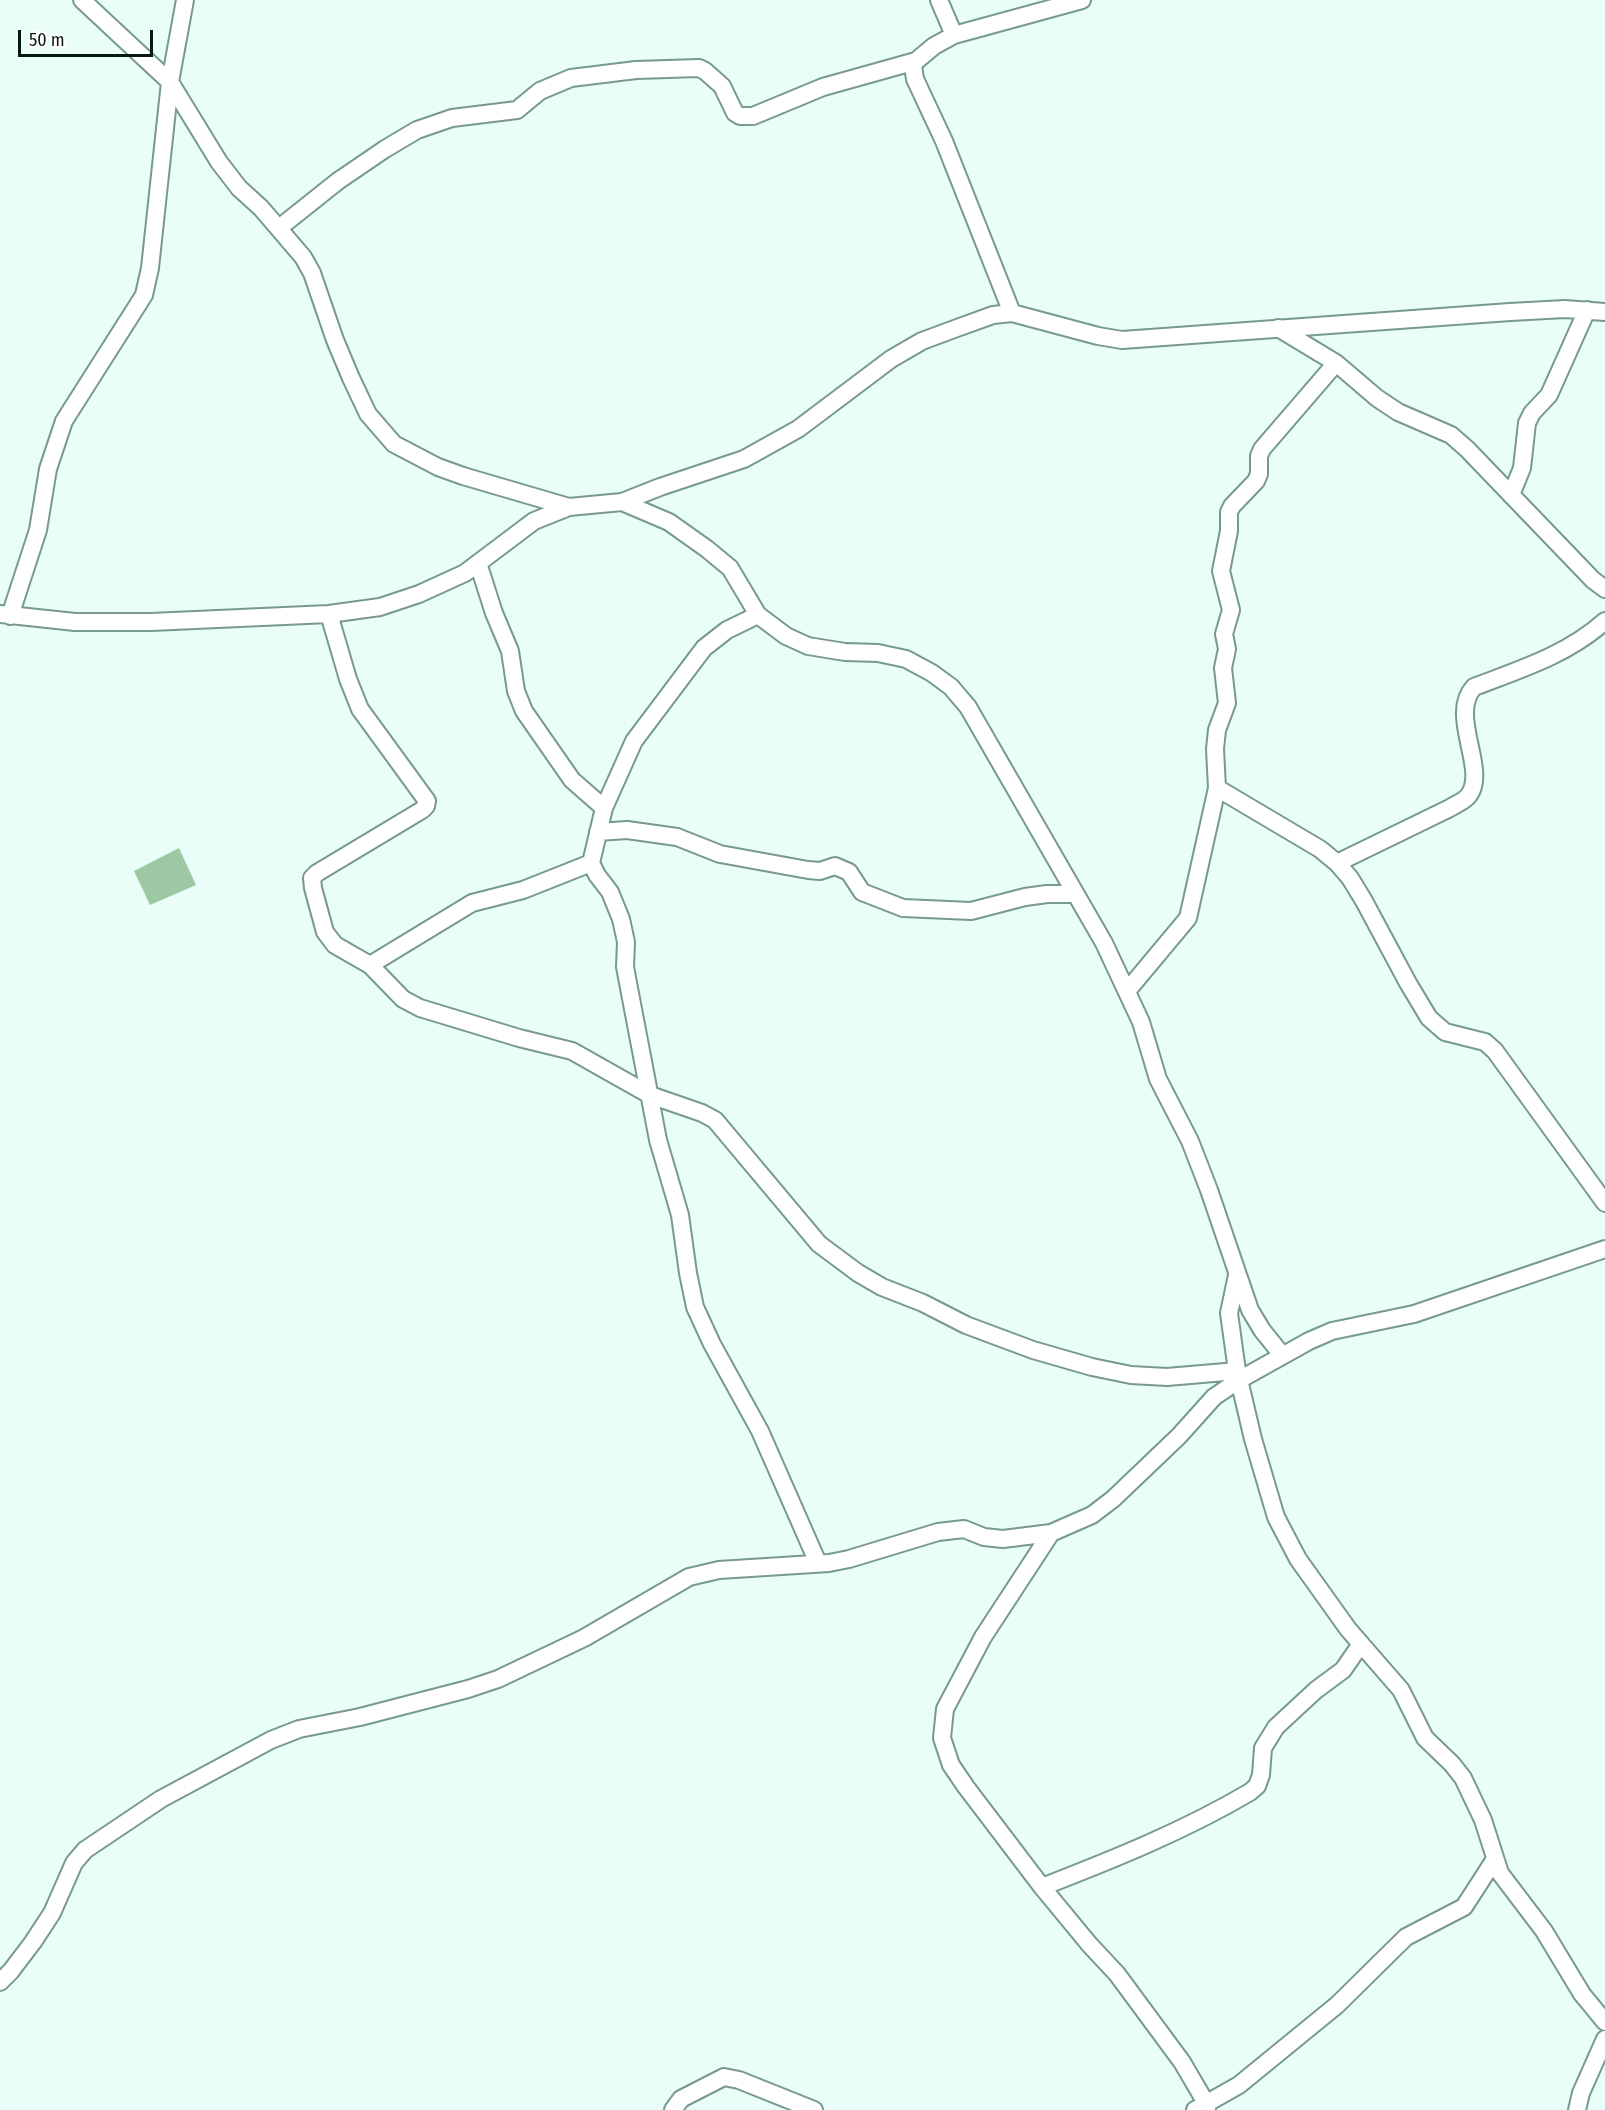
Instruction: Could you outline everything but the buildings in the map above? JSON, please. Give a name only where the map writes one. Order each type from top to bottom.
[{"type":"street","points":[[82,0],[170,82],[219,162],[239,189],[279,228],[303,257],[312,273],[335,340],[368,414],[394,444],[463,476],[569,507]]},
{"type":"street","points":[[185,0],[170,82],[150,268],[144,295],[64,420],[48,469],[38,530],[5,615],[75,622],[151,622],[329,614],[380,607],[428,590],[465,573],[534,521],[569,507],[622,502],[660,486],[744,459],[798,429],[891,359],[922,341],[993,315],[1012,313],[1098,336],[1122,340],[1510,312],[1587,310],[1605,312]]},
{"type":"street","points":[[939,0],[954,35]]},
{"type":"street","points":[[1012,313],[944,141],[915,79],[913,66],[934,46],[954,35],[1082,0]]},
{"type":"street","points":[[279,228],[338,181],[417,130],[452,118],[517,110],[540,91],[571,78],[636,70],[699,68],[705,70],[722,86],[731,109],[735,113],[740,116],[753,116],[823,87],[916,61]]},
{"type":"street","points":[[1511,495],[1522,468],[1527,423],[1532,413],[1549,395],[1587,310]]},
{"type":"street","points":[[1278,328],[1336,363],[1377,398],[1398,412],[1451,435],[1560,547],[1605,589]]},
{"type":"street","points":[[1128,991],[1188,918],[1217,788],[1215,749],[1217,730],[1227,703],[1223,668],[1227,649],[1224,634],[1231,610],[1221,571],[1229,531],[1229,512],[1256,481],[1262,449],[1336,363]]},
{"type":"street","points":[[622,502],[669,522],[730,568],[758,615],[786,636],[808,646],[845,652],[878,653],[906,659],[932,673],[951,687],[968,707],[1104,943],[1128,991],[1141,1022],[1158,1079],[1190,1141],[1209,1190],[1250,1310],[1262,1330],[1282,1355]]},
{"type":"street","points":[[478,563],[494,613],[510,651],[516,691],[524,711],[572,780],[604,808]]},
{"type":"street","points":[[329,614],[348,679],[360,709],[427,801],[422,810],[312,878],[325,932],[334,945],[370,965],[403,999],[420,1008],[519,1038],[572,1051],[650,1095],[702,1113],[715,1120],[819,1244],[858,1273],[882,1287],[923,1303],[966,1325],[1033,1350],[1092,1367],[1131,1375],[1238,1376]]},
{"type":"street","points":[[758,615],[727,630],[704,648],[634,741],[604,808],[591,862],[597,875],[610,892],[621,919],[626,942],[625,968],[658,1140],[680,1215],[695,1307],[712,1344],[760,1431],[818,1563]]},
{"type":"street","points":[[1337,863],[1450,808],[1470,795],[1474,774],[1465,724],[1465,710],[1469,692],[1474,687],[1566,650],[1588,637],[1605,621]]},
{"type":"street","points":[[1217,788],[1320,849],[1337,863],[1364,901],[1408,983],[1430,1018],[1445,1032],[1485,1042],[1496,1051],[1605,1203]]},
{"type":"street","points":[[598,832],[627,830],[677,837],[720,854],[808,870],[820,871],[835,866],[849,872],[862,892],[903,908],[971,911],[1025,897],[1075,894]]},
{"type":"street","points":[[370,965],[472,903],[523,890],[591,862]]},
{"type":"street","points":[[0,1982],[33,1942],[52,1913],[74,1863],[85,1850],[160,1799],[271,1740],[299,1729],[360,1717],[498,1679],[584,1638],[689,1577],[719,1570],[849,1559],[938,1532],[964,1528],[984,1536],[1003,1539],[1051,1533],[1092,1515],[1113,1499],[1179,1436],[1214,1397],[1238,1376],[1332,1331],[1414,1314],[1605,1249]]},
{"type":"street","points":[[1237,1275],[1229,1313],[1238,1376],[1253,1439],[1276,1517],[1298,1559],[1361,1644],[1401,1690],[1425,1738],[1452,1764],[1462,1778],[1483,1820],[1500,1873],[1510,1889],[1530,1911],[1582,1994],[1605,2022]]},
{"type":"street","points":[[1051,1533],[984,1636],[945,1709],[942,1738],[951,1765],[956,1772],[1042,1887],[1117,1974],[1182,2062],[1203,2108],[1239,2085],[1337,2005],[1406,1937],[1464,1907],[1495,1859]]},
{"type":"street","points":[[1042,1887],[1134,1851],[1204,1818],[1250,1792],[1257,1786],[1261,1775],[1263,1748],[1276,1726],[1316,1690],[1343,1670],[1361,1644]]},
{"type":"street","points":[[1577,2110],[1581,2093],[1605,2039]]},
{"type":"street","points":[[673,2110],[681,2099],[724,2077],[738,2080],[814,2110]]}]
